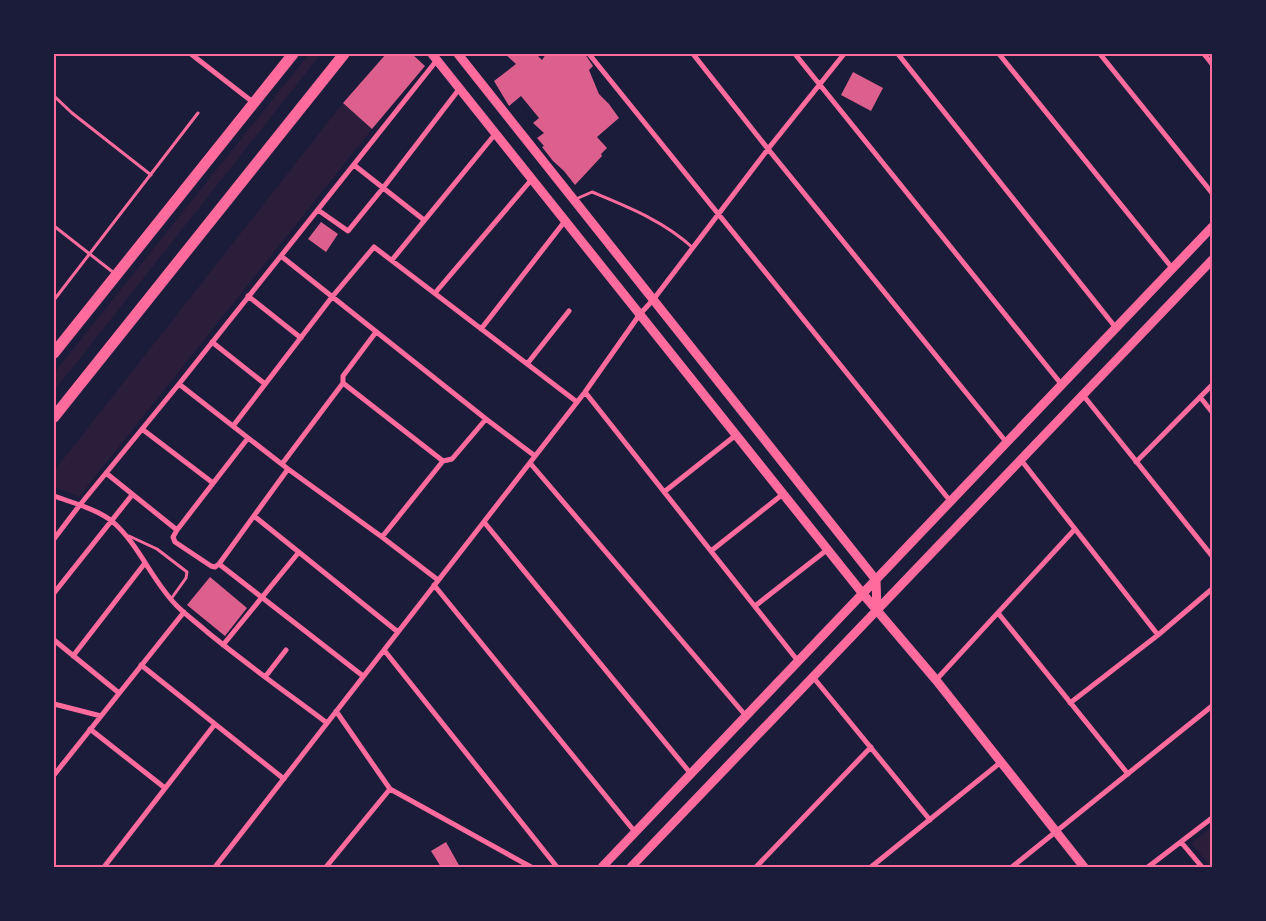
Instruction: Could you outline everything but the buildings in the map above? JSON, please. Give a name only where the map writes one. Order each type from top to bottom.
[{"type":"highway","points":[[54,354],[293,54]]},
{"type":"highway","points":[[54,417],[344,54]]},
{"type":"street","points":[[191,54],[254,104]]},
{"type":"street","points":[[458,54],[876,580],[877,610]]},
{"type":"street","points":[[589,54],[950,502]]},
{"type":"street","points":[[693,54],[768,150],[1007,442]]},
{"type":"street","points":[[795,54],[1062,385]]},
{"type":"street","points":[[214,867],[530,463],[585,392],[640,314],[694,248],[844,54]]},
{"type":"street","points":[[898,54],[1116,328]]},
{"type":"street","points":[[999,54],[1173,269]]},
{"type":"street","points":[[1100,54],[1212,193]]},
{"type":"street","points":[[1204,54],[1212,64]]},
{"type":"street","points":[[54,539],[354,165],[435,57],[863,594],[936,680],[1084,867]]},
{"type":"street","points":[[318,210],[348,231],[384,188],[460,88]]},
{"type":"street","points":[[392,260],[496,133]]},
{"type":"street","points":[[354,165],[424,220]]},
{"type":"street","points":[[435,293],[532,178]]},
{"type":"street","points":[[481,329],[566,220]]},
{"type":"street","points":[[602,867],[1212,227]]},
{"type":"street","points":[[233,426],[332,297],[374,247],[577,402]]},
{"type":"street","points":[[281,256],[535,456]]},
{"type":"street","points":[[631,867],[1212,260]]},
{"type":"street","points":[[248,296],[300,338]]},
{"type":"street","points":[[527,364],[569,311]]},
{"type":"street","points":[[282,464],[343,383],[343,376],[376,332]]},
{"type":"street","points":[[212,342],[265,384]]},
{"type":"street","points":[[343,383],[443,461]]},
{"type":"street","points":[[179,384],[288,469],[382,537],[436,583],[635,832]]},
{"type":"street","points":[[1136,462],[1212,385]]},
{"type":"street","points":[[585,392],[798,661]]},
{"type":"street","points":[[1083,396],[1212,556]]},
{"type":"street","points":[[1200,397],[1212,412]]},
{"type":"street","points":[[382,537],[443,461],[452,459],[486,419]]},
{"type":"street","points":[[142,429],[213,483]]},
{"type":"street","points":[[664,492],[736,435]]},
{"type":"street","points":[[248,438],[177,530],[173,536],[174,542],[211,566],[215,567],[220,564],[288,469]]},
{"type":"street","points":[[1021,460],[1158,634]]},
{"type":"street","points":[[530,463],[746,716]]},
{"type":"street","points":[[106,473],[177,530]]},
{"type":"street","points":[[54,593],[132,494]]},
{"type":"street","points":[[711,551],[783,494]]},
{"type":"street","points":[[54,496],[111,521],[125,535],[170,599],[223,645],[327,723]]},
{"type":"street","points":[[254,516],[398,632]]},
{"type":"street","points":[[484,522],[691,774]]},
{"type":"street","points":[[936,680],[1075,529]]},
{"type":"street","points":[[755,606],[828,550]]},
{"type":"street","points":[[223,645],[298,552]]},
{"type":"street","points":[[73,656],[145,563]]},
{"type":"street","points":[[220,564],[363,676]]},
{"type":"street","points":[[1070,703],[1212,589]]},
{"type":"street","points":[[54,775],[184,612]]},
{"type":"street","points":[[998,613],[1128,774]]},
{"type":"street","points":[[54,640],[119,693]]},
{"type":"street","points":[[265,677],[286,650]]},
{"type":"street","points":[[384,650],[557,867]]},
{"type":"street","points":[[142,665],[284,779]]},
{"type":"street","points":[[814,676],[930,820]]},
{"type":"street","points":[[54,704],[101,716]]},
{"type":"street","points":[[1012,867],[1212,706]]},
{"type":"street","points":[[336,711],[390,789],[531,867]]},
{"type":"street","points":[[104,867],[215,724]]},
{"type":"street","points":[[90,729],[165,788]]},
{"type":"street","points":[[756,867],[871,747]]},
{"type":"street","points":[[871,867],[1001,762]]},
{"type":"street","points":[[326,867],[390,789]]},
{"type":"street","points":[[1148,867],[1212,818]]},
{"type":"street","points":[[1181,842],[1202,867]]},
{"type":"lane","points":[[54,96],[151,176]]},
{"type":"lane","points":[[54,300],[198,113]]},
{"type":"lane","points":[[575,200],[592,192],[665,226],[694,248]]},
{"type":"lane","points":[[54,226],[117,275]]},
{"type":"lane","points":[[125,535],[157,549],[188,572],[186,578],[170,599]]},
{"type":"shaded area","points":[[309,54],[321,54],[54,391],[54,373]]},
{"type":"shaded area","points":[[343,103],[372,129],[79,497],[54,487],[54,471]]},
{"type":"shaded area","points":[[1212,827],[1212,867],[1211,867],[1191,843]]}]
